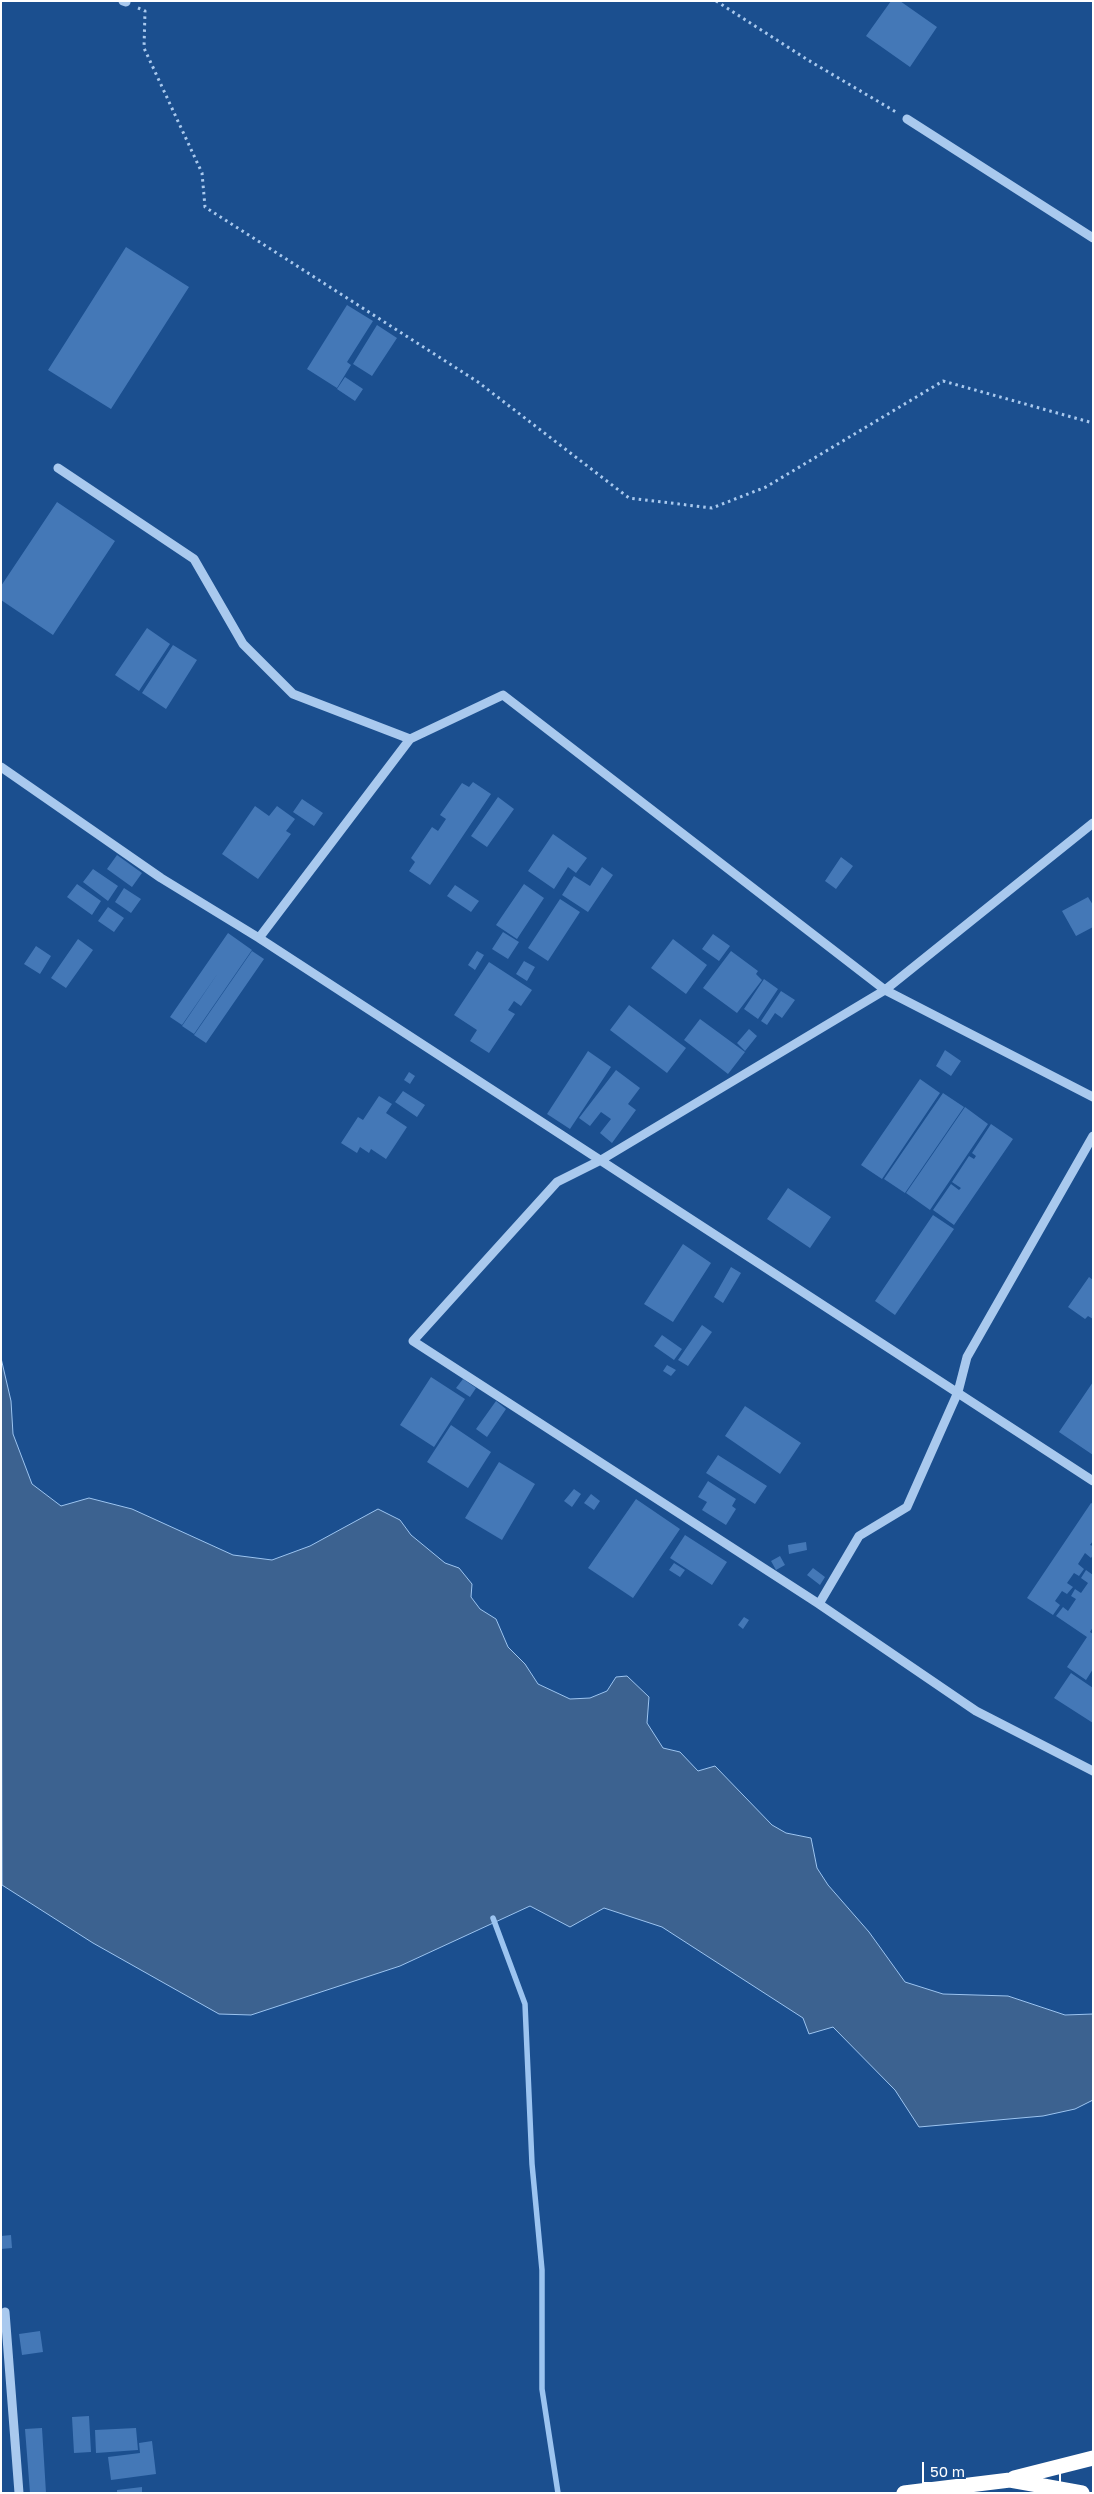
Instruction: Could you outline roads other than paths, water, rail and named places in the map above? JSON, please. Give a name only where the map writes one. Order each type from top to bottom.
[{"type":"highway","points":[[904,2493],[1010,2480],[1093,2458]]},
{"type":"highway","points":[[1010,2480],[1082,2493]]},
{"type":"street","points":[[908,119],[1093,238]]},
{"type":"street","points":[[58,468],[194,559],[243,644],[293,694],[410,739]]},
{"type":"street","points":[[259,938],[410,739],[503,695],[885,990],[1093,1098]]},
{"type":"street","points":[[1,767],[161,878],[259,938],[1093,1481]]},
{"type":"street","points":[[1093,823],[885,990],[601,1160],[557,1182],[413,1341],[819,1604],[976,1710],[1093,1771]]},
{"type":"street","points":[[819,1604],[859,1536],[907,1507],[958,1392],[967,1357],[1093,1136]]},
{"type":"street","points":[[5,2312],[19,2493]]},
{"type":"water","points":[[1,1358],[11,1401],[13,1434],[32,1484],[61,1506],[89,1498],[132,1509],[233,1555],[272,1560],[310,1546],[378,1509],[400,1520],[411,1535],[445,1563],[459,1568],[472,1584],[471,1597],[480,1609],[496,1619],[508,1647],[525,1664],[538,1684],[570,1699],[590,1698],[607,1691],[616,1677],[627,1676],[649,1697],[647,1723],[663,1748],[680,1752],[698,1771],[715,1766],[772,1825],[786,1833],[811,1838],[817,1868],[828,1885],[869,1932],[905,1982],[943,1994],[1008,1996],[1065,2015],[1093,2014],[1093,2100],[1075,2109],[1043,2116],[919,2127],[895,2090],[833,2027],[809,2034],[803,2018],[662,1927],[604,1908],[570,1927],[530,1906],[400,1966],[251,2015],[219,2014],[93,1943],[2,1885]]},
{"type":"waterway","points":[[493,1918],[525,2004],[532,2164],[542,2270],[542,2389],[558,2493]]}]
